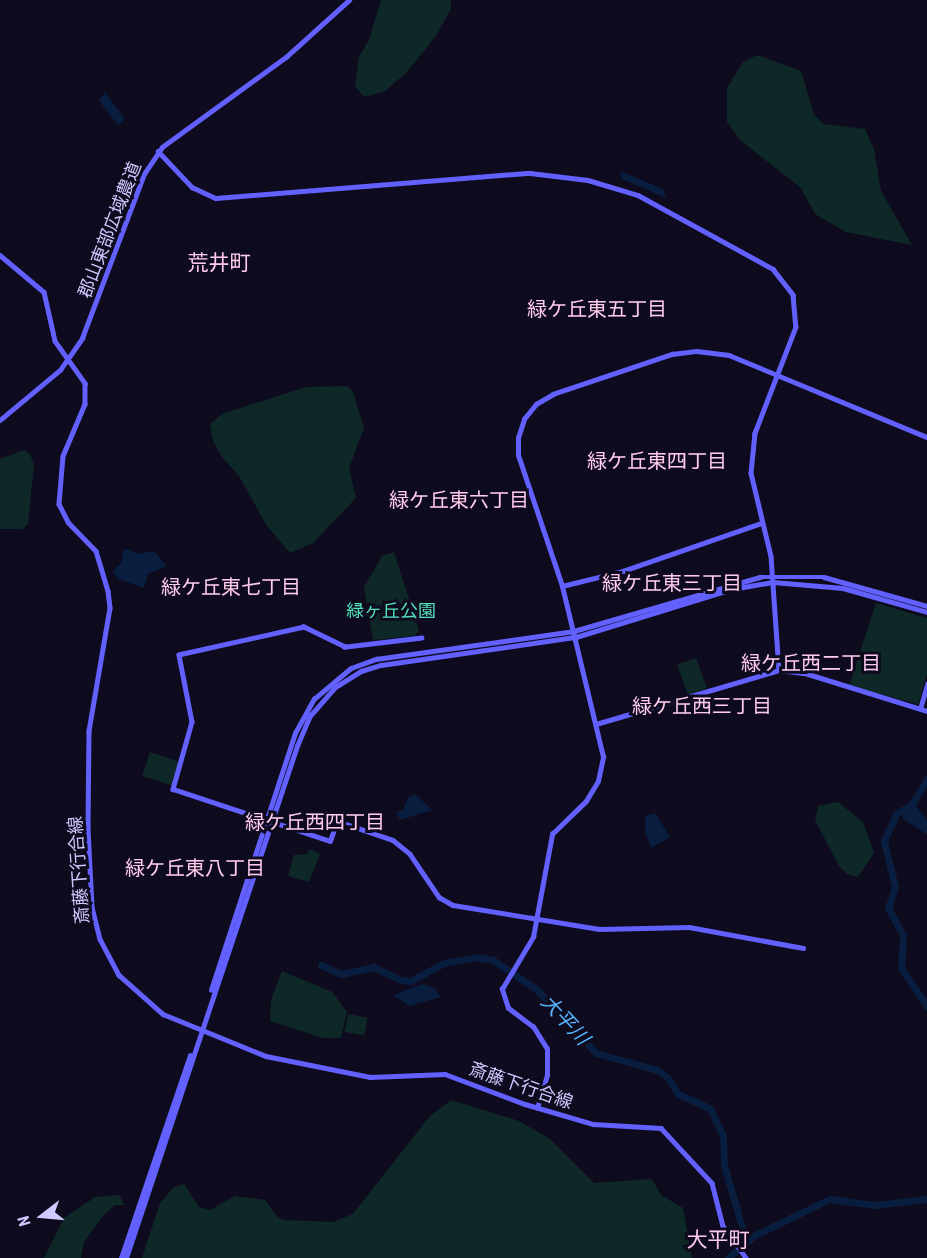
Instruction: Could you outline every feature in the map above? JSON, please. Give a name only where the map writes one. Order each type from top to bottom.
[{"type":"street","name":"郡山東部広域農道","points":[[0,420],[40,389],[69,359],[90,320],[144,174],[158,151],[187,126],[295,50],[349,0]]},
{"type":"street","points":[[158,151],[192,187],[216,198],[530,172],[588,180],[629,192],[766,264],[786,281],[796,302],[796,327],[759,422],[751,452],[751,483],[773,579],[779,670]]},
{"type":"street","name":"斎藤下行合線","points":[[0,255],[44,292],[53,338],[84,381],[85,399],[65,448],[59,507],[96,551],[110,601],[87,753],[92,907],[105,951],[124,982],[163,1014],[266,1056],[359,1075],[447,1074],[537,1108],[603,1126],[658,1127],[668,1132],[712,1183],[721,1222],[746,1258]]},
{"type":"street","points":[[537,1108],[549,1054],[539,1034],[505,1004],[502,989],[533,937],[552,834],[582,807],[601,772],[603,757],[562,586],[518,455],[521,425],[536,404],[603,376],[689,351],[729,355],[927,437]]},
{"type":"street","points":[[562,586],[644,564],[762,523]]},
{"type":"street","points":[[122,1258],[306,711],[321,691],[351,668],[376,659],[575,634],[734,583],[824,577],[927,606]]},
{"type":"street","points":[[773,579],[843,588],[927,612]]},
{"type":"street","points":[[422,638],[345,647],[304,627],[179,655],[192,722],[173,789],[330,841],[337,821],[382,836],[402,846],[445,901],[599,929],[688,927],[803,948]]},
{"type":"street","points":[[596,724],[779,670],[805,674],[927,711]]},
{"type":"street","points":[[920,709],[927,684]]},
{"type":"street","points":[[126,1258],[195,1044]]},
{"type":"green space","points":[[381,0],[451,0],[451,9],[435,37],[407,72],[385,91],[364,97],[355,86],[359,57],[369,40]]},
{"type":"green space","points":[[757,55],[801,71],[814,114],[823,124],[865,129],[874,149],[881,191],[912,245],[846,232],[815,214],[801,188],[740,140],[727,122],[727,88],[743,62]]},
{"type":"green space","points":[[347,386],[353,392],[364,428],[349,468],[356,498],[313,543],[290,553],[267,526],[239,476],[222,457],[213,441],[210,424],[222,414],[306,387]]},
{"type":"green space","points":[[24,450],[30,454],[34,464],[28,524],[23,529],[0,529],[0,459]]},
{"type":"green space","name":"緑ヶ丘公園","points":[[394,552],[419,631],[414,636],[373,640],[364,587],[382,556]]},
{"type":"green space","points":[[876,603],[927,618],[927,674],[918,704],[849,686]]},
{"type":"green space","points":[[696,658],[707,688],[688,695],[677,665]]},
{"type":"green space","points":[[150,752],[180,762],[173,786],[142,776]]},
{"type":"green space","points":[[838,802],[863,822],[874,853],[858,877],[847,874],[839,866],[815,820],[818,806]]},
{"type":"green space","points":[[310,849],[320,854],[309,882],[288,876],[294,855],[307,854]]},
{"type":"green space","points":[[282,971],[332,992],[347,1012],[341,1038],[323,1038],[270,1021],[271,1000]]},
{"type":"green space","points":[[348,1014],[368,1018],[364,1035],[345,1032]]},
{"type":"green space","points":[[451,1100],[519,1121],[550,1139],[594,1183],[652,1179],[661,1195],[683,1208],[692,1258],[142,1258],[160,1203],[173,1188],[184,1184],[199,1207],[210,1210],[235,1196],[265,1200],[277,1217],[284,1220],[333,1222],[353,1214],[429,1117]]},
{"type":"green space","points":[[119,1195],[125,1205],[115,1205],[101,1218],[84,1242],[81,1258],[44,1258],[64,1218],[95,1197]]},
{"type":"water","points":[[105,92],[125,119],[118,125],[99,101]]},
{"type":"water","points":[[620,171],[663,189],[666,198],[622,179]]},
{"type":"water","points":[[127,549],[137,554],[154,551],[167,566],[148,574],[144,588],[119,579],[112,571],[121,564],[123,550]]},
{"type":"water","points":[[415,794],[432,810],[400,820],[396,812],[403,810],[408,797]]},
{"type":"water","points":[[915,805],[927,820],[927,834],[903,819],[902,812],[913,809]]},
{"type":"water","points":[[655,813],[670,837],[651,848],[645,832],[645,816]]},
{"type":"water","points":[[423,984],[434,988],[441,997],[409,1006],[393,995]]},
{"type":"waterway","points":[[927,779],[912,804],[896,814],[884,841],[895,887],[888,908],[903,935],[901,968],[927,1006]]},
{"type":"waterway","name":"大平川","points":[[321,965],[341,974],[374,967],[401,980],[411,981],[444,963],[477,957],[493,960],[536,989],[596,1053],[657,1070],[668,1078],[678,1094],[710,1108],[723,1136],[724,1165],[746,1241]]},
{"type":"waterway","points":[[728,1258],[753,1236],[830,1199],[875,1205],[927,1199]]},
{"type":"district","name":"荒井町","points":[[219,263]]},
{"type":"district","name":"緑ケ丘東五丁目","points":[[597,309]]},
{"type":"district","name":"緑ケ丘東四丁目","points":[[657,461]]},
{"type":"district","name":"緑ケ丘東六丁目","points":[[459,500]]},
{"type":"district","name":"緑ケ丘東三丁目","points":[[672,583]]},
{"type":"district","name":"緑ケ丘東七丁目","points":[[231,587]]},
{"type":"district","name":"緑ケ丘西二丁目","points":[[811,663]]},
{"type":"district","name":"緑ケ丘西三丁目","points":[[702,706]]},
{"type":"district","name":"緑ケ丘西四丁目","points":[[315,822]]},
{"type":"district","name":"緑ケ丘東八丁目","points":[[195,868]]},
{"type":"district","name":"大平町","points":[[718,1240]]}]
